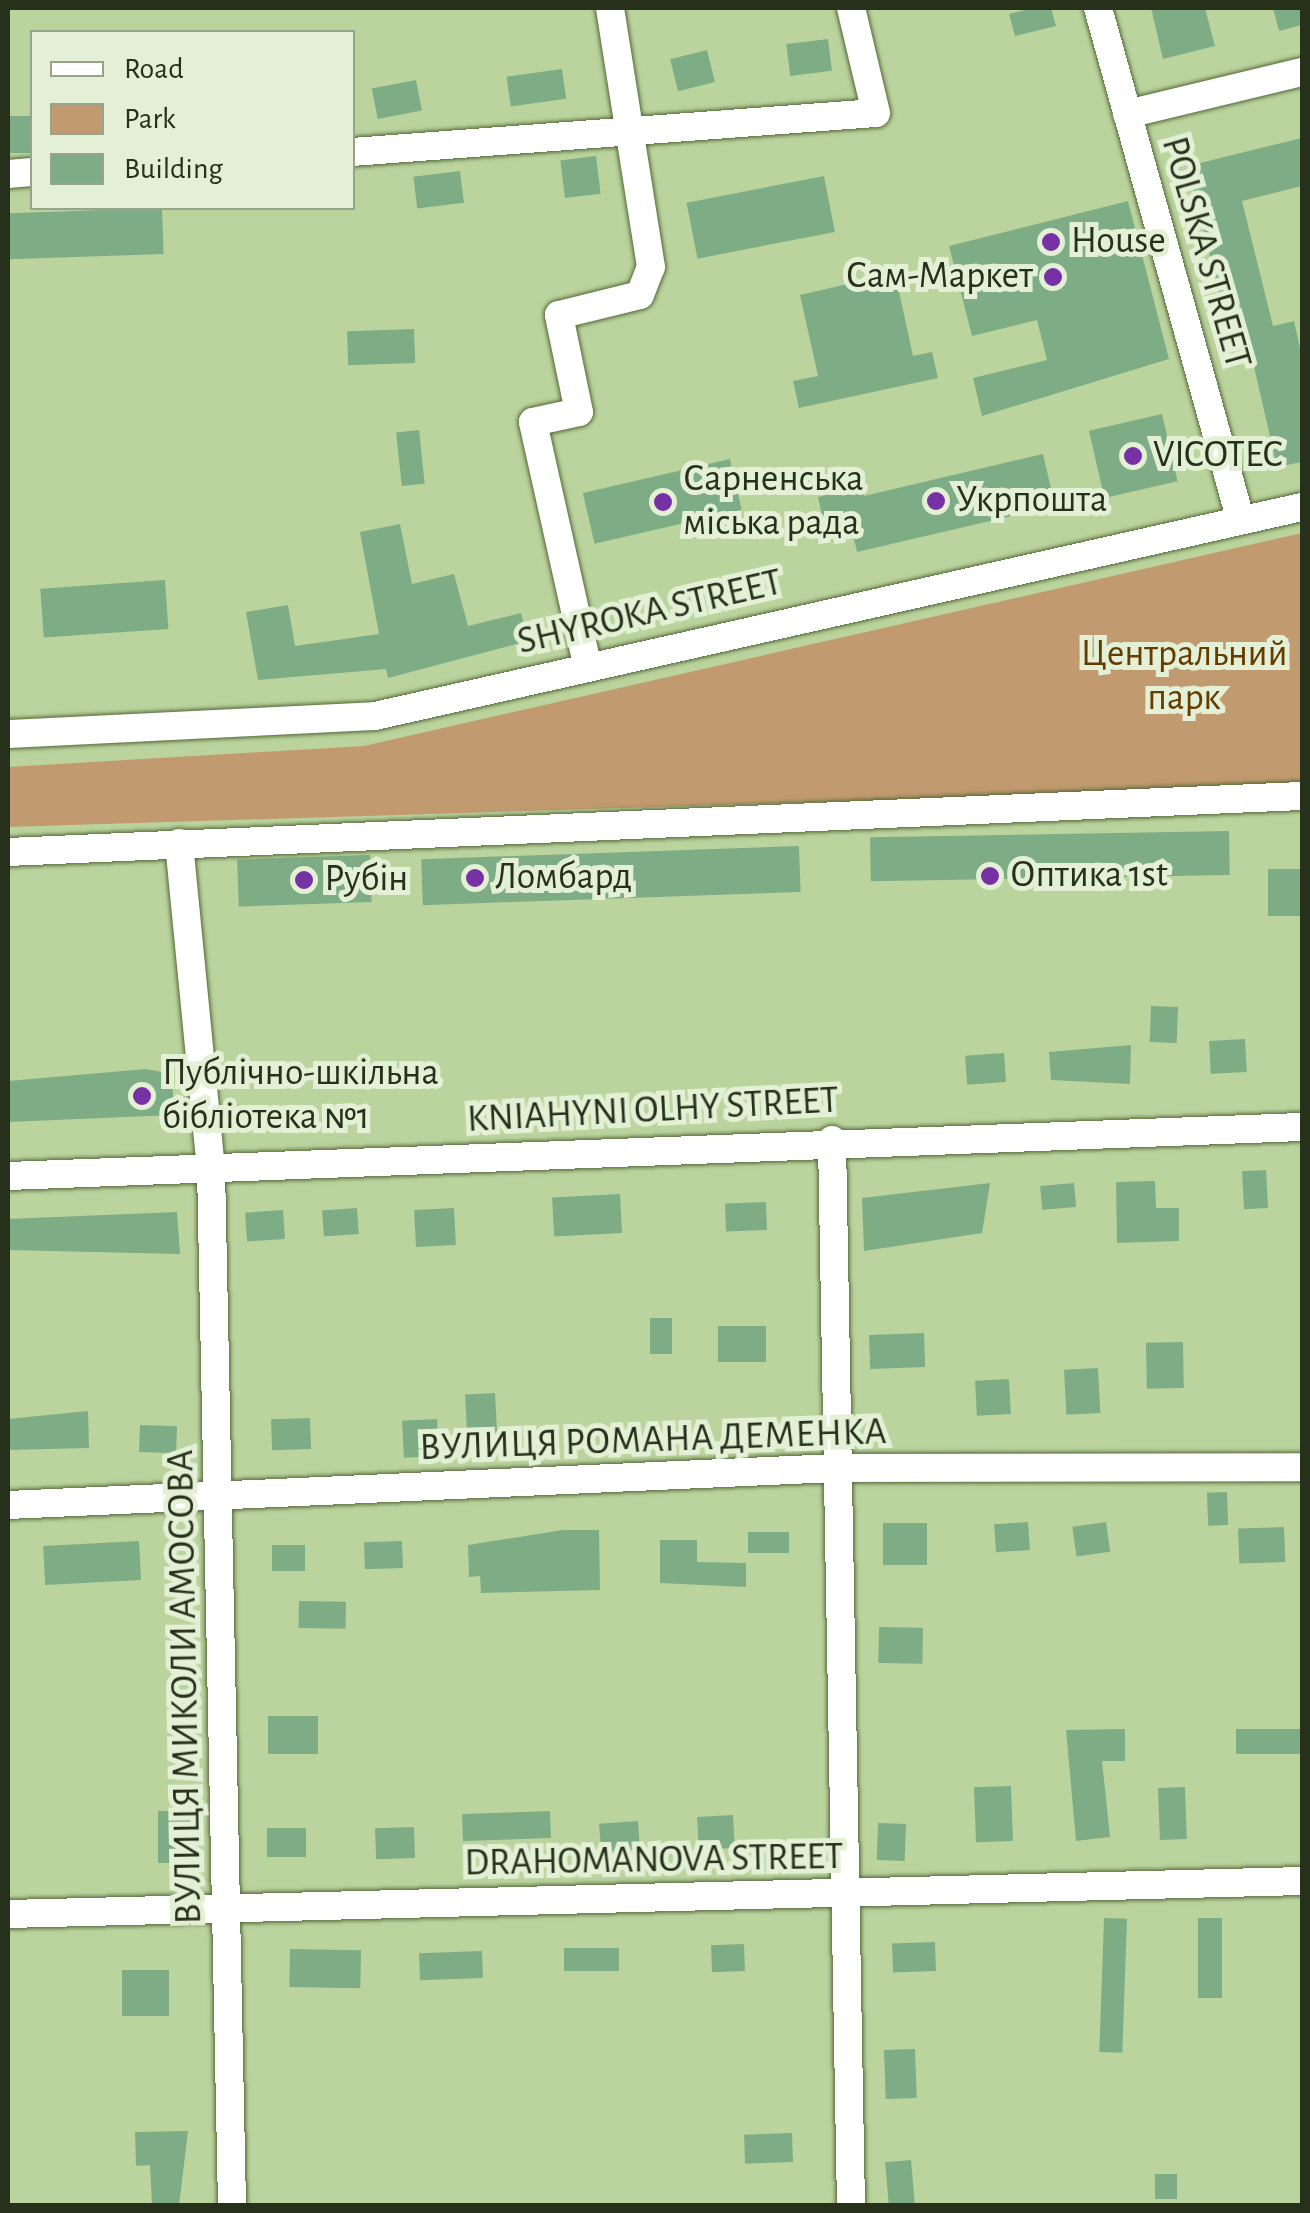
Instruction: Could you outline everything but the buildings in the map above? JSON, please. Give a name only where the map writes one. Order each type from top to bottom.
[{"type":"street","points":[[587,664],[533,422],[579,412],[559,315],[640,295],[651,267],[636,134],[610,8]]},
{"type":"street","points":[[355,152],[636,134],[876,113],[851,8]]},
{"type":"street","name":"POLSKA STREET","points":[[1098,8],[1240,518]]},
{"type":"street","points":[[1128,114],[1302,72]]},
{"type":"street","name":"SHYROKA STREET","points":[[8,734],[375,716],[587,664],[1302,506]]},
{"type":"street","points":[[8,852],[1302,796]]},
{"type":"street","name":"ВУЛИЦЯ МИКОЛИ АМОСОВА","points":[[180,843],[211,1168],[222,1498],[232,2206]]},
{"type":"street","name":"KNIAHYNI OLHY STREET","points":[[8,1176],[832,1140],[1302,1128]]},
{"type":"street","points":[[832,1140],[850,2206]]},
{"type":"street","name":"ВУЛИЦЯ РОМАНА ДЕМЕНКА","points":[[8,1505],[836,1468],[1302,1467]]},
{"type":"street","name":"DRAHOMANOVA STREET","points":[[8,1914],[1302,1881]]},
{"type":"green space","name":"Центральний парк","points":[[1302,533],[1302,787],[8,827],[8,767],[364,746]]},
{"type":"place","name":"House","points":[[1051,242]]},
{"type":"place","name":"Сам-Маркет","points":[[1053,277]]},
{"type":"place","name":"VICOTEC","points":[[1133,456]]},
{"type":"place","name":"Укрпошта","points":[[936,501]]},
{"type":"place","name":"Сарненська міська рада","points":[[663,502]]},
{"type":"place","name":"Оптика 1st","points":[[990,876]]},
{"type":"place","name":"Ломбард","points":[[475,878]]},
{"type":"place","name":"Рубін","points":[[304,880]]},
{"type":"place","name":"Публічно-шкільна бібліотека №1","points":[[142,1096]]}]
